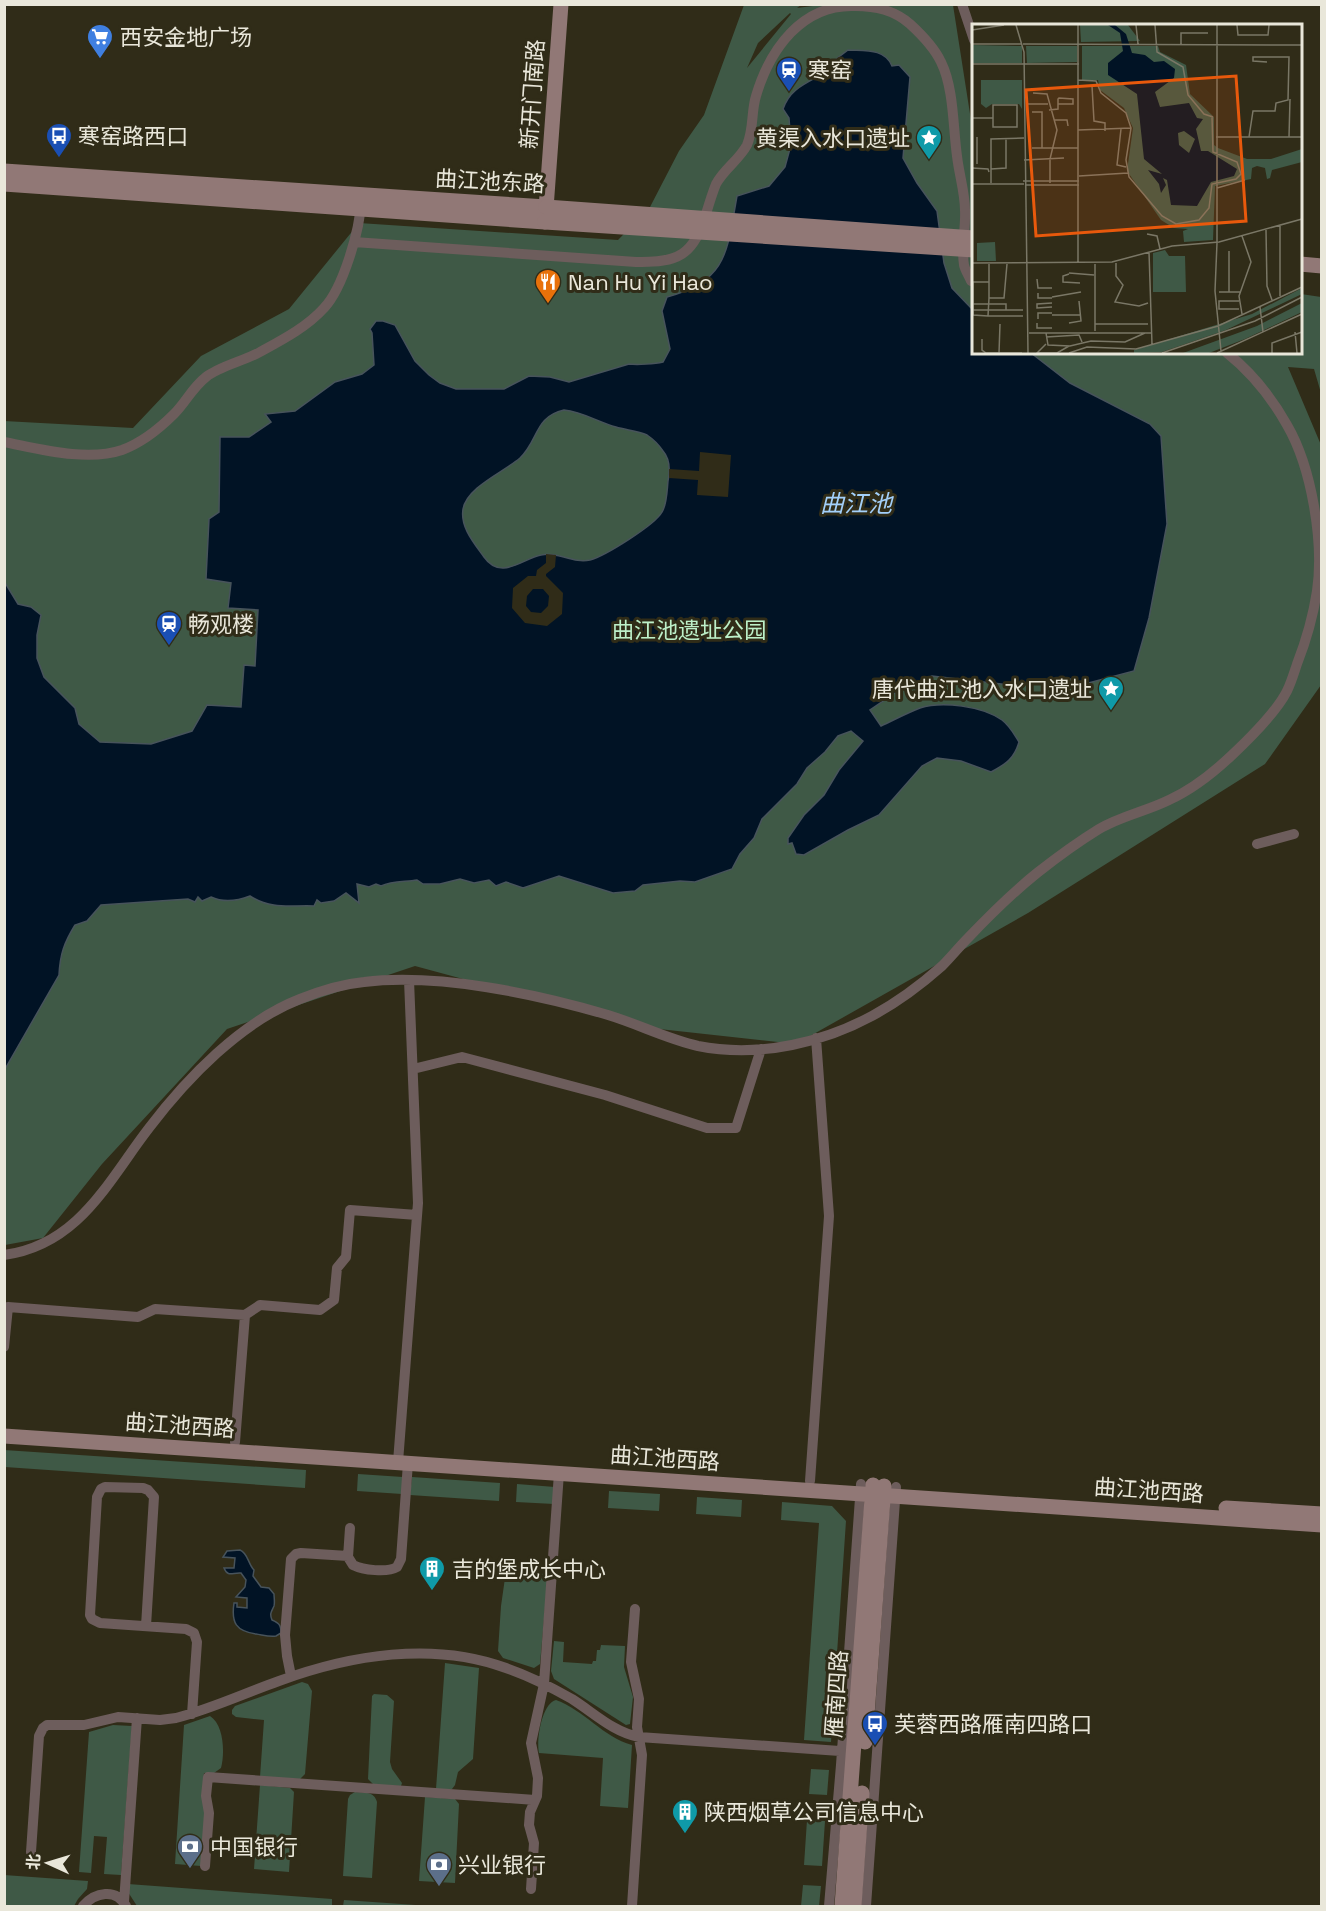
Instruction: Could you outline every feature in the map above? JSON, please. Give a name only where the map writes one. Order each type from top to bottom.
[{"type":"street","name":"新开门南路","points":[[545,222],[561,4]]},
{"type":"street","points":[[962,4],[972,34]]},
{"type":"street","points":[[354,242],[636,262],[663,262],[682,256],[698,237],[717,183],[746,147],[756,98],[767,66],[781,44],[804,21],[824,10],[838,6],[869,6],[881,8],[903,18],[926,39],[942,64],[949,91],[965,208],[964,266],[972,281]]},
{"type":"street","name":"曲江池东路","points":[[4,171],[361,202],[545,222],[972,250]]},
{"type":"street","name":"曲江池东路","points":[[4,184],[361,202],[546,207],[972,238]]},
{"type":"street","points":[[4,442],[92,456],[120,451],[143,440],[174,414],[194,387],[209,374],[260,352],[311,321],[326,307],[335,291],[354,242],[361,202]]},
{"type":"street","points":[[1302,264],[1322,266]]},
{"type":"street","points":[[4,1255],[16,1254],[45,1243],[70,1228],[90,1208],[151,1124],[181,1089],[236,1038],[297,1000],[361,982],[409,980],[485,988],[552,1000],[624,1020],[661,1035],[699,1046],[732,1050],[796,1044],[849,1029],[882,1012],[943,964],[1009,897],[1038,872],[1102,827],[1173,798],[1210,773],[1230,757],[1272,712],[1287,692],[1308,636],[1317,589],[1319,549],[1305,468],[1289,426],[1259,384],[1228,354]]},
{"type":"street","points":[[1257,844],[1294,834]]},
{"type":"street","points":[[350,1528],[348,1556],[351,1564],[357,1568],[388,1570],[397,1567],[399,1563],[401,1459],[418,1203],[409,980]]},
{"type":"street","points":[[810,1481],[829,1216],[816,1038]]},
{"type":"street","points":[[412,1069],[462,1057],[605,1095],[706,1128],[736,1128],[761,1049]]},
{"type":"street","points":[[4,1347],[8,1307],[138,1317],[155,1309],[245,1315],[260,1305],[320,1310],[334,1300],[337,1268],[346,1257],[350,1210],[417,1215]]},
{"type":"street","points":[[235,1442],[245,1315]]},
{"type":"street","name":"曲江池西路","points":[[4,1426],[235,1442],[559,1473],[1322,1514]]},
{"type":"street","name":"曲江池西路","points":[[4,1436],[810,1481],[878,1490],[1322,1525]]},
{"type":"street","points":[[531,1889],[534,1843],[529,1825],[538,1778],[531,1743],[544,1684],[559,1473]]},
{"type":"street","points":[[146,1626],[154,1497],[143,1488],[105,1487],[101,1489],[97,1497],[90,1615],[92,1619],[100,1623],[186,1629],[194,1633],[196,1637],[192,1714]]},
{"type":"street","points":[[866,1906],[878,1490]]},
{"type":"street","name":"雁南四路","points":[[842,1906],[848,1752],[878,1490]]},
{"type":"street","name":"雁南四路","points":[[854,1906],[878,1490]]},
{"type":"street","points":[[291,1676],[285,1635],[291,1559],[301,1553],[348,1556]]},
{"type":"street","points":[[632,1906],[642,1755],[638,1727],[639,1699],[631,1662],[635,1609]]},
{"type":"street","points":[[31,1852],[39,1736],[43,1728],[52,1725],[84,1725],[118,1717],[167,1719],[192,1714],[291,1676],[333,1664],[397,1655],[452,1655],[488,1662],[523,1674],[572,1699],[620,1731],[639,1737],[848,1752],[829,1906]]},
{"type":"street","points":[[125,1904],[137,1718]]},
{"type":"street","points":[[205,1866],[209,1813],[206,1796],[207,1777],[535,1800]]},
{"type":"street","points":[[83,1906],[96,1895],[107,1893],[117,1896],[125,1904]]},
{"type":"green space","name":"曲江池遗址公园","points":[[828,4],[953,5],[972,127],[972,354],[1302,354],[1302,294],[1321,297],[1321,393],[1314,369],[1288,367],[1321,445],[1321,685],[1265,764],[1028,913],[796,1044],[641,1027],[415,966],[227,1029],[102,1164],[43,1238],[5,1245],[4,421],[133,428],[201,356],[289,309],[359,223],[618,240],[650,207],[679,151],[704,115],[744,5],[801,5],[797,8]],"holes":[[[790,13],[791,14],[747,68],[758,43]]]},
{"type":"green space","points":[[4,1450],[306,1470],[305,1488],[5,1467]]},
{"type":"green space","points":[[358,1474],[403,1477],[402,1494],[357,1491]]},
{"type":"green space","points":[[412,1477],[500,1483],[499,1501],[410,1495]]},
{"type":"green space","points":[[517,1484],[555,1487],[554,1504],[516,1502]]},
{"type":"green space","points":[[609,1491],[660,1494],[659,1511],[608,1508]]},
{"type":"green space","points":[[697,1497],[742,1500],[741,1517],[696,1514]]},
{"type":"green space","points":[[782,1502],[832,1506],[846,1521],[831,1742],[804,1740],[819,1523],[781,1520]]},
{"type":"green space","points":[[506,1571],[548,1574],[540,1664],[534,1668],[503,1658],[498,1651]]},
{"type":"green space","points":[[554,1641],[564,1642],[563,1662],[592,1664],[596,1661],[597,1650],[600,1650],[601,1645],[625,1646],[624,1667],[633,1697],[630,1724],[626,1725],[554,1679],[551,1671]]},
{"type":"green space","points":[[445,1663],[479,1668],[473,1759],[458,1772],[452,1789],[436,1789]]},
{"type":"green space","points":[[302,1682],[308,1684],[312,1691],[305,1774],[300,1779],[260,1777],[264,1720],[236,1717],[232,1714],[232,1710],[235,1706]]},
{"type":"green space","points":[[374,1694],[387,1695],[394,1701],[390,1762],[402,1783],[401,1786],[374,1785],[368,1779],[372,1696]]},
{"type":"green space","points":[[556,1700],[576,1710],[612,1736],[632,1745],[628,1808],[600,1806],[603,1758],[539,1753],[539,1731],[544,1715],[551,1703]]},
{"type":"green space","points":[[210,1716],[215,1720],[221,1732],[223,1755],[221,1768],[214,1773],[204,1773],[202,1797],[205,1812],[201,1866],[175,1864],[184,1725]]},
{"type":"green space","points":[[113,1725],[132,1726],[121,1875],[104,1874],[107,1837],[94,1836],[91,1873],[79,1872],[89,1732]]},
{"type":"green space","points":[[811,1769],[829,1770],[827,1795],[809,1794]]},
{"type":"green space","points":[[260,1785],[290,1788],[294,1792],[289,1872],[254,1869]]},
{"type":"green space","points":[[355,1792],[371,1794],[377,1802],[372,1878],[343,1876],[348,1799]]},
{"type":"green space","points":[[425,1797],[455,1799],[459,1804],[455,1883],[419,1881]]},
{"type":"green space","points":[[807,1820],[825,1821],[822,1866],[804,1865]]},
{"type":"green space","points":[[4,1875],[88,1881],[87,1889],[74,1906],[5,1906]]},
{"type":"green space","points":[[128,1884],[332,1899],[332,1906],[137,1906],[128,1892]]},
{"type":"green space","points":[[803,1885],[821,1886],[819,1906],[801,1906]]},
{"type":"green space","points":[[344,1900],[430,1906],[343,1906]]},
{"type":"water","name":"曲江池","points":[[848,50],[867,51],[884,56],[892,66],[899,65],[910,77],[903,158],[937,211],[944,263],[952,288],[972,309],[972,354],[1032,354],[1070,383],[1150,424],[1161,436],[1167,524],[1149,618],[1134,671],[1077,686],[1071,679],[1010,685],[932,676],[904,687],[870,710],[881,726],[929,706],[950,705],[973,708],[994,715],[1012,730],[1019,742],[1015,753],[991,772],[961,761],[937,758],[922,766],[879,815],[804,855],[796,854],[792,843],[788,844],[788,838],[804,815],[824,795],[839,770],[863,741],[851,731],[838,736],[807,768],[797,784],[762,819],[754,838],[740,854],[732,869],[695,882],[680,881],[643,885],[635,891],[613,893],[559,876],[523,888],[506,882],[496,886],[489,880],[474,883],[460,879],[440,884],[423,884],[417,880],[394,882],[381,886],[376,884],[369,887],[357,884],[359,903],[346,893],[334,901],[321,903],[317,900],[314,906],[274,905],[250,896],[230,901],[211,897],[202,901],[198,897],[195,902],[188,899],[101,905],[87,921],[75,925],[71,931],[65,943],[59,975],[5,1069],[4,581],[18,604],[31,607],[41,615],[37,635],[37,658],[44,677],[75,708],[79,724],[100,742],[151,744],[192,731],[207,705],[241,707],[244,665],[255,666],[258,610],[228,608],[231,583],[206,579],[209,519],[219,512],[220,437],[249,437],[271,422],[265,414],[295,411],[335,382],[362,374],[374,365],[370,329],[376,321],[395,325],[415,361],[440,383],[456,389],[504,389],[529,376],[550,377],[569,382],[629,364],[663,362],[670,349],[662,311],[667,297],[687,290],[713,273],[727,248],[737,196],[769,186],[785,167],[791,145],[789,118],[783,109],[797,89],[817,77],[819,66],[832,62]],"holes":[[[564,410],[643,434],[658,444],[667,458],[669,469],[664,509],[658,518],[629,539],[607,553],[590,560],[584,561],[547,554],[504,568],[491,564],[476,546],[466,528],[463,516],[466,501],[479,487],[520,458],[547,418]]]},
{"type":"water","points":[[227,1551],[243,1551],[254,1570],[253,1576],[261,1587],[269,1588],[274,1594],[271,1618],[281,1630],[281,1633],[276,1636],[249,1633],[239,1628],[234,1621],[234,1603],[237,1603],[237,1607],[247,1608],[247,1598],[236,1597],[245,1587],[246,1580],[241,1573],[227,1573],[224,1568],[234,1568],[235,1558],[223,1557]]},
{"type":"pier","points":[[700,452],[731,455],[728,497],[697,495],[698,480],[669,478],[669,469],[699,471]]},
{"type":"pier","points":[[546,554],[556,555],[555,567],[546,576],[563,593],[562,614],[547,626],[525,623],[512,608],[513,588],[528,576],[536,576],[537,570],[546,563]],"holes":[[[533,589],[543,589],[549,596],[548,606],[541,613],[531,612],[526,606],[527,596]]]},
{"type":"place","name":"西安金地广场","points":[[100,60]]},
{"type":"place","name":"寒窑","points":[[789,93]]},
{"type":"place","name":"寒窑路西口","points":[[59,159]]},
{"type":"place","name":"黄渠入水口遗址","points":[[929,161]]},
{"type":"place","name":"Nan Hu Yi Hao","points":[[548,305]]},
{"type":"place","name":"畅观楼","points":[[169,647]]},
{"type":"place","name":"唐代曲江池入水口遗址","points":[[1111,712]]},
{"type":"place","name":"吉的堡成长中心","points":[[432,1592]]},
{"type":"place","name":"芙蓉西路雁南四路口","points":[[875,1747]]},
{"type":"place","name":"陕西烟草公司信息中心","points":[[685,1835]]},
{"type":"place","name":"中国银行","points":[[190,1870]]},
{"type":"place","name":"兴业银行","points":[[439,1888]]}]
